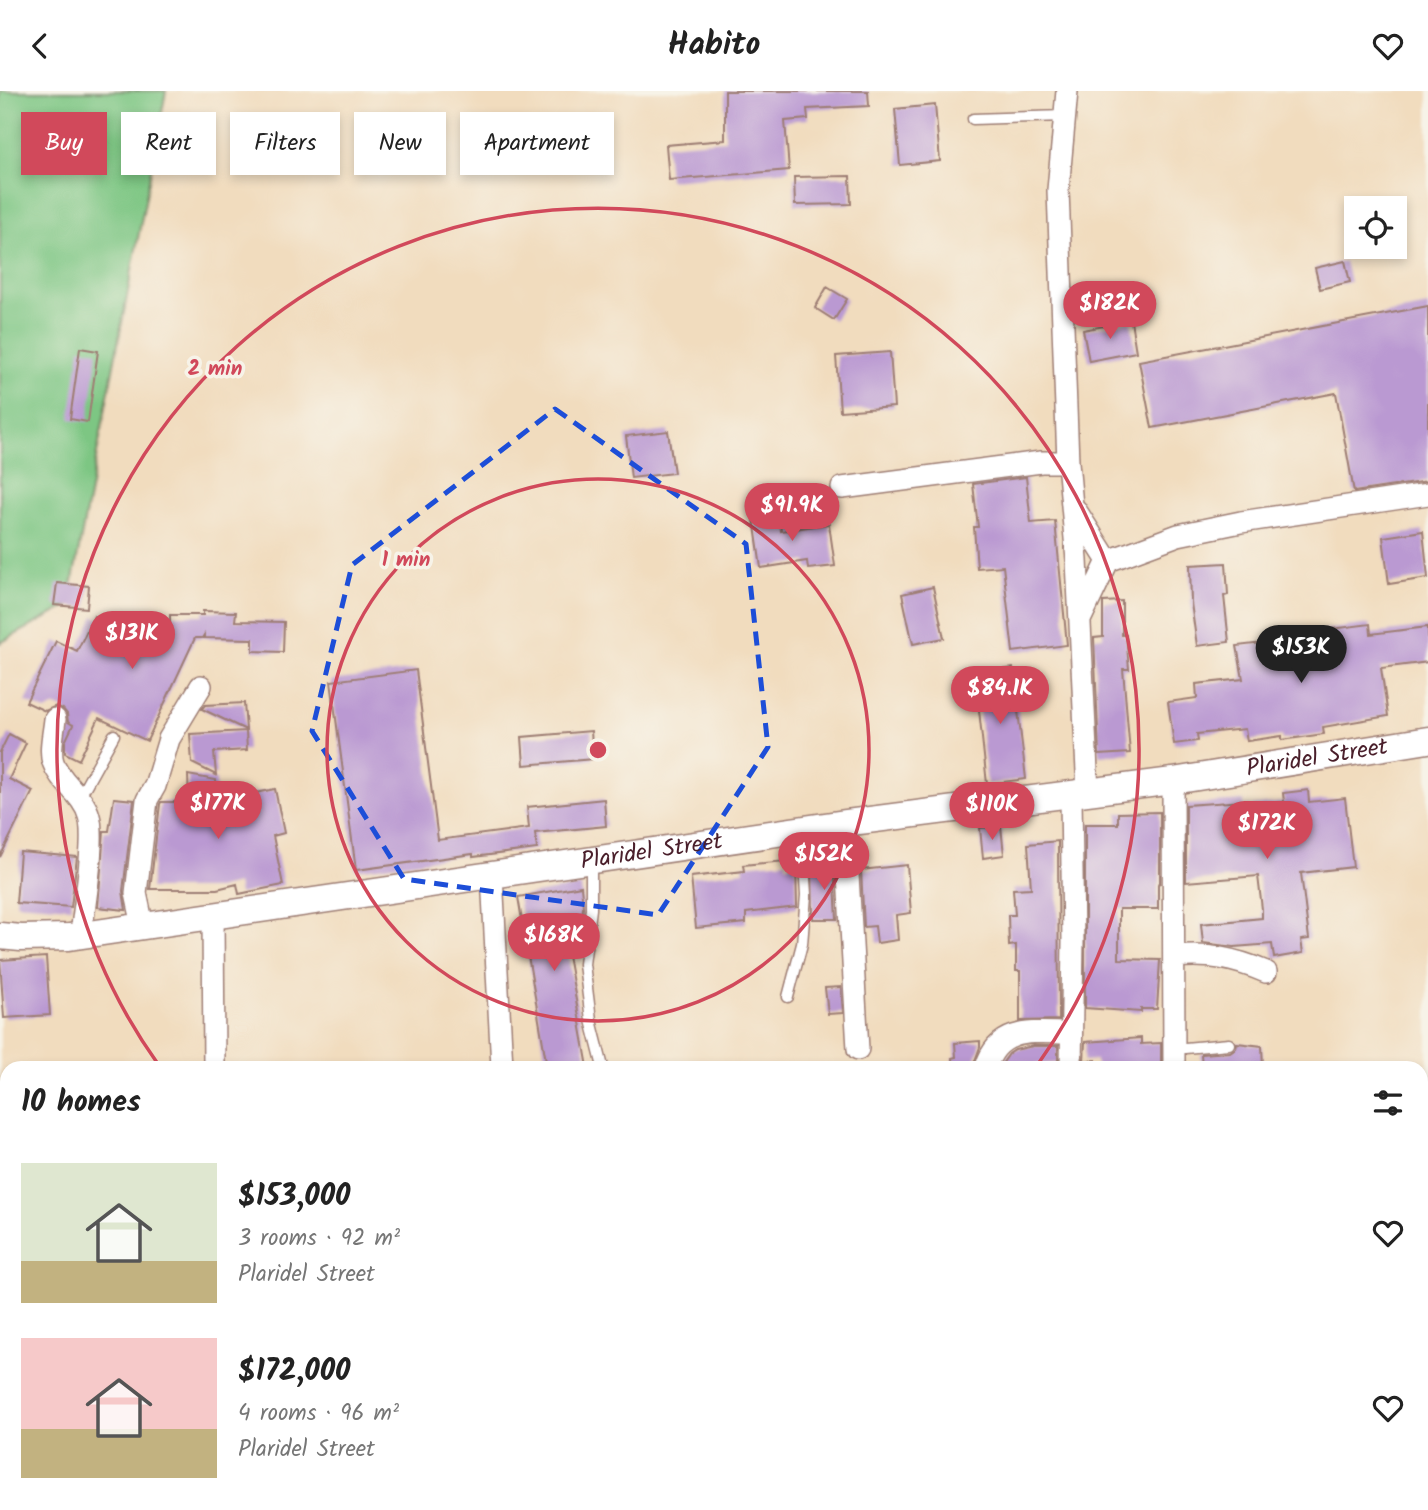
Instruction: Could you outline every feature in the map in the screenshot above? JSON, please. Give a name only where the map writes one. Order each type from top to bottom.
[{"type":"street","points":[[1067,91],[1058,190],[1068,462],[1077,560],[1079,624],[1079,794],[1071,1061]]},
{"type":"street","points":[[842,488],[1041,461],[1068,462]]},
{"type":"street","points":[[1079,624],[1108,561],[1178,535],[1241,522],[1428,494]]},
{"type":"street","points":[[1071,504],[1108,561]]},
{"type":"street","points":[[143,926],[136,893],[147,800],[155,786],[169,739],[201,686]]},
{"type":"street","points":[[55,719],[52,759],[60,776],[89,814],[91,832],[81,935]]},
{"type":"street","name":"Plaridel Street","points":[[0,936],[21,938],[81,935],[802,829],[1173,781],[1428,740]]},
{"type":"street","points":[[1173,781],[1174,1058]]},
{"type":"street","points":[[845,823],[858,1049]]},
{"type":"street","points":[[492,875],[502,1061]]},
{"type":"street","points":[[213,915],[214,1061]]},
{"type":"street","points":[[1174,957],[1201,955],[1227,958],[1266,972]]},
{"type":"street","points":[[989,1061],[997,1045],[1012,1035],[1071,1033]]},
{"type":"lane","points":[[973,118],[1065,116]]},
{"type":"lane","points":[[79,798],[114,735]]},
{"type":"lane","points":[[788,997],[802,944],[806,895],[802,829]]},
{"type":"lane","points":[[591,860],[590,909],[584,964],[591,1020],[601,1061]]},
{"type":"lane","points":[[1174,1058],[1229,1044]]},
{"type":"highlighted area","points":[[555,409],[746,544],[768,747],[658,915],[404,879],[312,731],[352,565]]},
{"type":"green space","points":[[0,91],[166,91],[162,112],[121,112],[121,175],[150,175],[68,606],[0,643]]},
{"type":"building","points":[[725,91],[868,91],[869,106],[807,109],[808,119],[785,121],[789,170],[669,180],[666,145],[725,140]]},
{"type":"building","points":[[935,105],[940,161],[900,165],[895,109]]},
{"type":"building","points":[[850,176],[851,204],[795,205],[794,177]]},
{"type":"building","points":[[1345,261],[1350,282],[1320,289],[1315,268]]},
{"type":"building","points":[[827,287],[847,299],[834,320],[815,308]]},
{"type":"building","points":[[1428,306],[1428,481],[1354,492],[1336,393],[1152,428],[1139,361]]},
{"type":"building","points":[[1131,321],[1136,352],[1089,361],[1083,330]]},
{"type":"building","points":[[80,348],[98,351],[88,422],[70,419]]},
{"type":"building","points":[[890,352],[894,407],[840,411],[836,356]]},
{"type":"building","points":[[668,431],[674,473],[631,478],[626,436]]},
{"type":"building","points":[[1026,477],[1031,523],[1055,521],[1067,645],[1013,652],[1003,566],[977,568],[974,527],[978,527],[973,484]]},
{"type":"building","points":[[778,508],[781,531],[829,524],[835,566],[808,569],[807,561],[761,568],[753,512]]},
{"type":"building","points":[[1423,531],[1428,578],[1389,584],[1383,537]]},
{"type":"building","points":[[1226,563],[1228,595],[1224,596],[1229,642],[1197,646],[1191,603],[1190,565]]},
{"type":"building","points":[[57,583],[89,586],[87,608],[54,605]]},
{"type":"building","points":[[933,587],[944,638],[913,644],[902,594]]},
{"type":"building","points":[[1122,601],[1122,635],[1126,635],[1129,669],[1123,669],[1130,753],[1099,755],[1094,638],[1103,637],[1103,602]]},
{"type":"building","points":[[203,611],[236,612],[235,621],[284,622],[283,652],[253,651],[253,639],[204,638],[204,635],[202,638],[195,638],[147,741],[99,718],[79,760],[65,753],[65,742],[73,725],[68,722],[63,709],[56,706],[45,711],[26,702],[56,641],[77,651],[94,616],[139,638],[170,626],[170,615],[203,615]]},
{"type":"building","points":[[1370,624],[1371,634],[1428,627],[1428,662],[1381,668],[1388,716],[1323,727],[1324,734],[1282,740],[1282,736],[1247,741],[1245,729],[1197,734],[1198,741],[1174,744],[1168,702],[1197,698],[1196,684],[1243,679],[1237,646],[1324,636],[1323,630]]},
{"type":"building","points":[[1013,668],[1026,779],[987,784],[975,673]]},
{"type":"building","points":[[416,670],[438,840],[529,828],[527,807],[604,799],[606,826],[535,833],[537,849],[473,857],[473,854],[356,870],[331,681]]},
{"type":"building","points":[[244,703],[246,730],[202,709],[205,705]]},
{"type":"building","points":[[246,731],[247,750],[214,752],[216,775],[192,763],[190,734]]},
{"type":"building","points":[[591,731],[593,759],[524,765],[522,737]]},
{"type":"building","points":[[9,734],[26,743],[9,779],[33,791],[0,857],[0,752]]},
{"type":"building","points":[[188,775],[216,780],[217,801],[275,789],[284,833],[273,836],[283,885],[239,894],[237,884],[217,889],[150,889],[160,804],[189,802]]},
{"type":"building","points":[[1308,790],[1309,802],[1345,798],[1353,867],[1301,873],[1309,939],[1301,940],[1303,953],[1274,958],[1272,944],[1234,947],[1203,943],[1201,924],[1262,918],[1258,876],[1186,882],[1186,805],[1244,801],[1244,807],[1284,802],[1283,793]]},
{"type":"building","points":[[114,798],[134,800],[123,891],[126,910],[98,907],[104,831],[109,831]]},
{"type":"building","points":[[1160,812],[1158,909],[1119,909],[1119,959],[1160,960],[1157,1009],[1141,1009],[1141,1012],[1085,1008],[1085,824],[1118,824],[1118,813]]},
{"type":"building","points":[[1001,826],[1004,855],[983,858],[980,828]]},
{"type":"building","points":[[1058,841],[1059,1020],[1020,1021],[1020,971],[1016,971],[1016,945],[1009,946],[1008,915],[1015,915],[1013,889],[1031,888],[1028,844]]},
{"type":"building","points":[[20,852],[77,857],[71,907],[16,903]]},
{"type":"building","points":[[786,861],[786,865],[796,865],[797,907],[746,913],[746,923],[696,928],[691,877],[744,871],[743,865]]},
{"type":"building","points":[[812,865],[834,865],[837,919],[813,919]]},
{"type":"building","points":[[907,865],[911,913],[896,915],[898,940],[877,943],[875,926],[864,927],[861,870]]},
{"type":"building","points":[[581,886],[582,919],[562,922],[587,1061],[546,1061],[518,897]]},
{"type":"building","points":[[46,957],[50,1015],[4,1018],[0,960]]},
{"type":"building","points":[[841,987],[843,1013],[828,1014],[825,988]]},
{"type":"building","points":[[1141,1038],[1141,1044],[1161,1043],[1161,1061],[1084,1061],[1085,1042]]},
{"type":"building","points":[[980,1041],[975,1061],[952,1061],[952,1058],[956,1057],[955,1043]]},
{"type":"building","points":[[1237,1043],[1262,1046],[1263,1061],[1202,1061],[1201,1054],[1230,1052],[1236,1048]]},
{"type":"building","points":[[1033,1046],[1058,1046],[1058,1061],[1004,1061],[1015,1050]]}]
